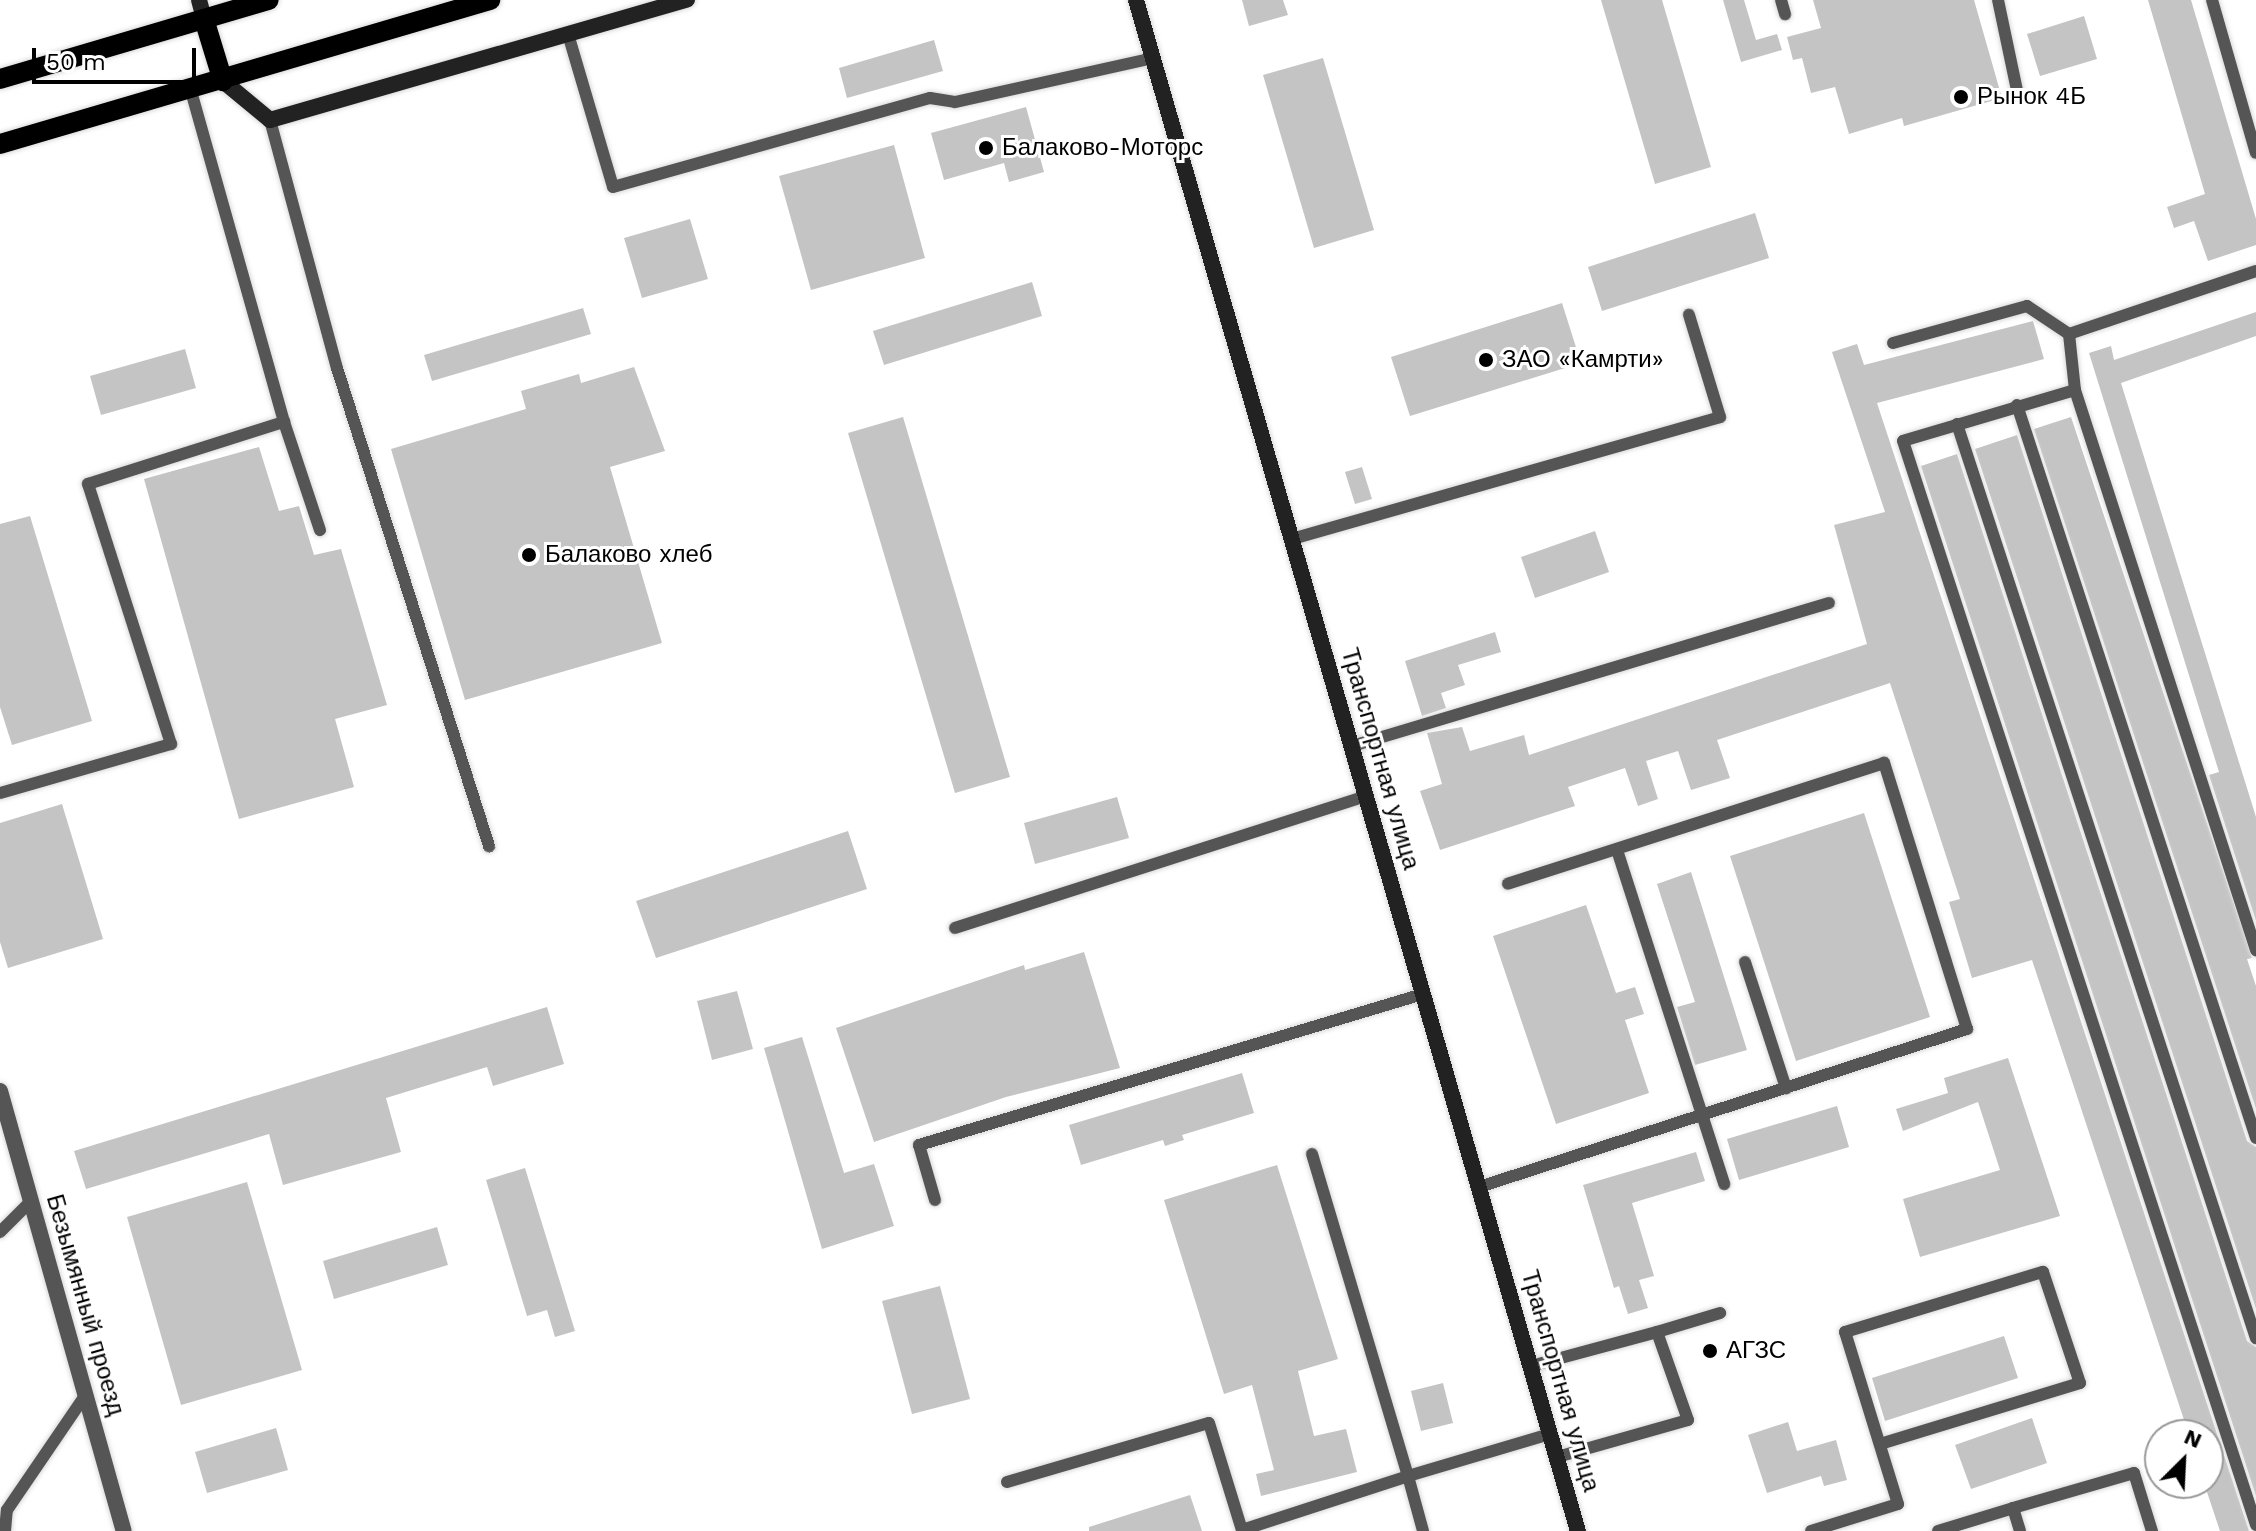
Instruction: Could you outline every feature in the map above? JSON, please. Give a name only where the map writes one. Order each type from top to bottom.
[{"type":"main road","points":[[0,79],[201,10],[269,0]]},
{"type":"main road","points":[[0,144],[191,91],[490,0]]},
{"type":"main road","points":[[201,10],[223,81],[270,120],[687,0]]},
{"type":"main road","name":"Транспортная улица","points":[[1136,0],[1578,1531]]},
{"type":"street","name":"Безымянный проезд","points":[[0,1091],[124,1531]]},
{"type":"lane","points":[[1781,0],[1785,14]]},
{"type":"lane","points":[[1998,0],[2017,90]]},
{"type":"lane","points":[[2212,0],[2256,153]]},
{"type":"lane","points":[[568,34],[613,187],[930,98],[955,102],[1153,58]]},
{"type":"lane","points":[[191,91],[284,422],[320,530]]},
{"type":"lane","points":[[270,120],[337,368],[489,846]]},
{"type":"lane","points":[[2069,334],[2256,271]]},
{"type":"lane","points":[[1893,343],[2027,306],[2069,334]]},
{"type":"lane","points":[[1292,539],[1720,417],[1689,315]]},
{"type":"lane","points":[[2069,334],[2075,390],[2256,950]]},
{"type":"lane","points":[[2075,390],[1903,441],[2256,1525]]},
{"type":"lane","points":[[2017,405],[2256,1138]]},
{"type":"lane","points":[[0,793],[171,744],[88,484],[284,422]]},
{"type":"lane","points":[[1957,424],[2256,1338]]},
{"type":"lane","points":[[1352,746],[1829,603]]},
{"type":"lane","points":[[1479,1187],[1967,1029],[1884,763],[1508,884]]},
{"type":"lane","points":[[955,928],[1366,796]]},
{"type":"lane","points":[[1617,850],[1724,1184]]},
{"type":"lane","points":[[1745,962],[1786,1088]]},
{"type":"lane","points":[[935,1200],[919,1145],[1423,994]]},
{"type":"lane","points":[[1312,1154],[1423,1531]]},
{"type":"lane","points":[[0,1232],[31,1201]]},
{"type":"lane","points":[[1811,1531],[1898,1504],[1845,1332],[2043,1272],[2080,1383],[1880,1444]]},
{"type":"lane","points":[[1531,1366],[1720,1313]]},
{"type":"lane","points":[[1557,1457],[1688,1420],[1657,1332]]},
{"type":"lane","points":[[5,1531],[7,1510],[86,1394]]},
{"type":"lane","points":[[1007,1482],[1209,1423],[1242,1531],[1408,1476],[1550,1434]]},
{"type":"lane","points":[[1938,1531],[2134,1473],[2152,1531]]},
{"type":"lane","points":[[2013,1508],[2020,1531]]},
{"type":"building","points":[[1242,0],[1283,0],[1288,15],[1249,26]]},
{"type":"building","points":[[1601,0],[1662,0],[1711,167],[1655,184]]},
{"type":"building","points":[[1723,0],[1744,0],[1756,40],[1777,34],[1782,50],[1741,62]]},
{"type":"building","points":[[1813,0],[1974,0],[2002,98],[1904,126],[1902,118],[1849,134],[1835,87],[1811,93],[1802,58],[1793,60],[1787,37],[1821,28]]},
{"type":"building","points":[[2148,0],[2191,0],[2256,219],[2256,245],[2208,261],[2194,221],[2174,228],[2167,207],[2205,194]]},
{"type":"building","points":[[2084,16],[2097,59],[2040,76],[2027,34]]},
{"type":"building","points":[[934,40],[943,71],[847,98],[839,68]]},
{"type":"building","points":[[1323,58],[1374,230],[1314,248],[1263,75]]},
{"type":"building","name":"Балаково-Моторс","points":[[1026,107],[1044,172],[1009,182],[1004,163],[944,180],[931,133]]},
{"type":"building","points":[[894,145],[925,258],[811,290],[779,176]]},
{"type":"building","points":[[1755,213],[1769,258],[1602,311],[1588,267]]},
{"type":"building","points":[[690,219],[708,279],[642,298],[624,238]]},
{"type":"building","points":[[1032,282],[1042,316],[884,365],[873,331]]},
{"type":"building","name":"ЗАО «Камрти»","points":[[1562,303],[1581,363],[1410,416],[1391,357]]},
{"type":"building","points":[[583,308],[591,334],[432,381],[424,355]]},
{"type":"building","points":[[2256,312],[2256,336],[2121,383],[2256,817],[2256,921],[2209,775],[2219,772],[2089,353],[2111,346],[2114,360]]},
{"type":"building","points":[[2033,321],[2044,359],[1877,403],[2212,1419],[2184,1419],[2032,960],[1972,978],[1949,902],[1960,899],[1890,683],[1717,740],[1730,778],[1691,790],[1678,751],[1646,761],[1658,799],[1638,806],[1625,768],[1568,787],[1575,806],[1440,850],[1420,791],[1442,784],[1427,733],[1462,727],[1470,751],[1524,735],[1529,755],[1867,644],[1834,525],[1885,512],[1832,352],[1857,344],[1864,365]]},
{"type":"building","points":[[185,349],[196,388],[101,415],[90,376]]},
{"type":"building","name":"Балаково хлеб","points":[[634,367],[665,451],[610,467],[662,643],[465,700],[391,449],[526,409],[521,391],[579,374],[581,383]]},
{"type":"building","points":[[903,417],[1010,777],[955,793],[848,433]]},
{"type":"building","points":[[2071,417],[2252,958],[2247,959],[2256,986],[2256,1109],[2034,429]]},
{"type":"building","points":[[2017,435],[2247,1141],[2256,1147],[2256,1309],[1975,449]]},
{"type":"building","points":[[259,447],[279,511],[299,506],[314,555],[341,549],[387,705],[335,719],[354,787],[239,819],[144,479]]},
{"type":"building","points":[[1957,454],[2247,1341],[2256,1347],[2256,1496],[1921,466]]},
{"type":"building","points":[[1362,467],[1372,499],[1355,504],[1345,472]]},
{"type":"building","points":[[30,516],[92,721],[12,745],[0,707],[0,524]]},
{"type":"building","points":[[1595,531],[1609,572],[1535,598],[1521,557]]},
{"type":"building","points":[[1495,632],[1501,652],[1458,665],[1465,685],[1441,693],[1446,708],[1422,716],[1405,661]]},
{"type":"building","points":[[1117,797],[1129,838],[1035,864],[1024,823]]},
{"type":"building","points":[[62,804],[103,939],[8,968],[0,942],[0,823]]},
{"type":"building","points":[[1864,813],[1930,1017],[1796,1061],[1730,856]]},
{"type":"building","points":[[848,831],[867,889],[656,958],[636,901]]},
{"type":"building","points":[[1691,872],[1747,1050],[1695,1065],[1677,1007],[1695,1002],[1657,884]]},
{"type":"building","points":[[1586,905],[1616,993],[1635,987],[1644,1014],[1625,1020],[1649,1093],[1556,1124],[1493,936]]},
{"type":"building","points":[[1084,952],[1120,1068],[1006,1097],[874,1142],[836,1028],[1024,965],[1025,970]]},
{"type":"building","points":[[737,991],[753,1049],[712,1060],[697,1001]]},
{"type":"building","points":[[547,1007],[564,1064],[493,1086],[487,1067],[386,1098],[401,1152],[283,1185],[269,1134],[86,1189],[74,1151]]},
{"type":"building","points":[[802,1037],[844,1173],[874,1164],[894,1226],[822,1249],[764,1048]]},
{"type":"building","points":[[2008,1058],[2060,1216],[1920,1257],[1903,1199],[2000,1170],[1978,1102],[1903,1131],[1896,1109],[1948,1093],[1944,1078]]},
{"type":"building","points":[[1242,1073],[1254,1113],[1182,1135],[1184,1140],[1165,1146],[1163,1140],[1081,1165],[1069,1125]]},
{"type":"building","points":[[1837,1106],[1849,1147],[1739,1180],[1727,1139]]},
{"type":"building","points":[[1696,1152],[1705,1181],[1632,1203],[1654,1276],[1639,1280],[1648,1308],[1628,1314],[1619,1286],[1614,1288],[1583,1185]]},
{"type":"building","points":[[1277,1165],[1338,1359],[1298,1371],[1314,1436],[1346,1429],[1357,1472],[1261,1496],[1256,1474],[1274,1470],[1252,1385],[1224,1394],[1164,1200]]},
{"type":"building","points":[[525,1168],[575,1331],[555,1337],[547,1310],[527,1316],[486,1180]]},
{"type":"building","points":[[247,1182],[302,1370],[181,1405],[127,1217]]},
{"type":"building","points":[[437,1227],[448,1265],[334,1299],[323,1261]]},
{"type":"building","points":[[940,1286],[970,1399],[912,1414],[882,1301]]},
{"type":"building","points":[[2004,1336],[2018,1378],[1885,1421],[1872,1378]]},
{"type":"building","points":[[1443,1383],[1453,1423],[1421,1431],[1411,1391]]},
{"type":"building","points":[[2032,1418],[2047,1463],[1971,1489],[1955,1445]]},
{"type":"building","points":[[1788,1422],[1797,1451],[1836,1440],[1847,1480],[1824,1486],[1821,1476],[1767,1493],[1748,1435]]},
{"type":"building","points":[[276,1428],[288,1470],[207,1493],[195,1452]]},
{"type":"building","points":[[2224,1455],[2249,1531],[2220,1531],[2209,1499],[2224,1499]]},
{"type":"building","points":[[1190,1495],[1202,1531],[1089,1531],[1089,1527]]},
{"type":"place","name":"Рынок 4Б","points":[[1961,97]]},
{"type":"place","name":"Балаково-Моторс","points":[[986,148]]},
{"type":"place","name":"ЗАО «Камрти»","points":[[1486,360]]},
{"type":"place","name":"Балаково хлеб","points":[[529,555]]},
{"type":"place","name":"АГЗС","points":[[1710,1351]]}]
